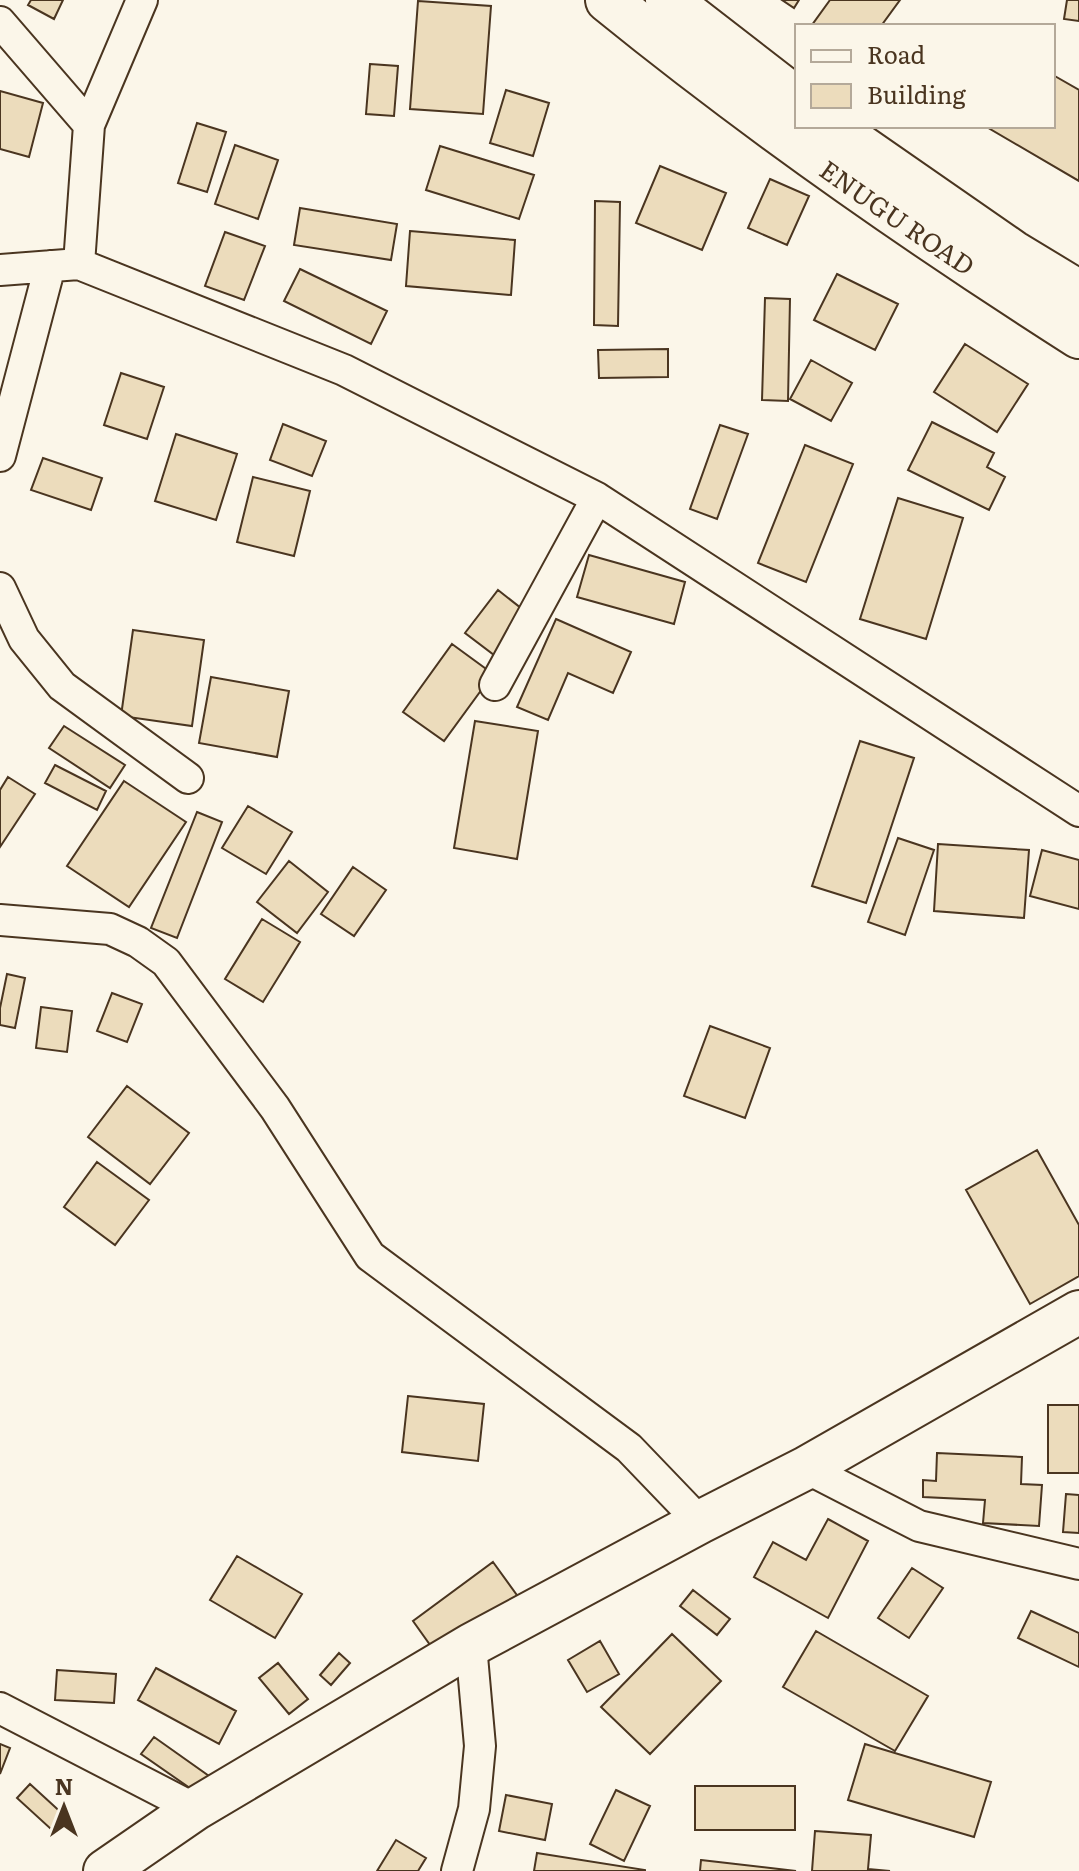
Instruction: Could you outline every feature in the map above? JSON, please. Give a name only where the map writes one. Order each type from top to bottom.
[{"type":"main road","name":"ENUGU ROAD","points":[[608,0],[804,152],[1079,336]]},
{"type":"main road","points":[[668,0],[795,98]]},
{"type":"main road","points":[[833,128],[1013,253],[1079,293]]},
{"type":"street","points":[[0,456],[64,265],[89,125],[142,0]]},
{"type":"street","points":[[0,22],[89,125]]},
{"type":"street","points":[[0,270],[64,265],[344,370],[597,498],[1079,811]]},
{"type":"street","points":[[495,685],[597,498]]},
{"type":"street","points":[[0,588],[24,639],[62,686],[188,778]]},
{"type":"street","points":[[0,920],[110,929],[138,942],[166,962],[275,1108],[370,1256],[629,1448],[700,1522]]},
{"type":"street","points":[[105,1871],[195,1809],[471,1645],[806,1468],[1079,1312]]},
{"type":"street","points":[[806,1468],[919,1526],[1079,1564]]},
{"type":"street","points":[[457,1871],[474,1809],[480,1746],[471,1645]]},
{"type":"street","points":[[0,1708],[195,1809]]},
{"type":"building","points":[[31,0],[63,0],[54,19],[28,5]]},
{"type":"building","points":[[782,0],[799,0],[794,8]]},
{"type":"building","points":[[830,0],[900,0],[882,24],[813,24]]},
{"type":"building","points":[[1067,0],[1079,0],[1079,21],[1064,19]]},
{"type":"building","points":[[418,1],[491,6],[483,114],[410,109]]},
{"type":"building","points":[[370,64],[398,66],[394,116],[366,114]]},
{"type":"building","points":[[1055,76],[1079,90],[1079,181],[988,128],[1055,128]]},
{"type":"building","points":[[506,90],[549,103],[533,156],[490,143]]},
{"type":"building","points":[[0,91],[43,103],[29,157],[0,149]]},
{"type":"building","points":[[197,123],[226,132],[207,192],[178,183]]},
{"type":"building","points":[[235,145],[278,160],[258,219],[215,204]]},
{"type":"building","points":[[440,146],[534,175],[519,219],[426,190]]},
{"type":"building","points":[[660,166],[726,193],[702,250],[636,223]]},
{"type":"building","points":[[770,179],[809,196],[787,245],[748,228]]},
{"type":"building","points":[[595,201],[620,202],[618,326],[594,325]]},
{"type":"building","points":[[300,208],[397,224],[391,260],[294,245]]},
{"type":"building","points":[[410,231],[515,240],[511,295],[406,286]]},
{"type":"building","points":[[225,232],[265,246],[244,300],[205,286]]},
{"type":"building","points":[[300,269],[387,311],[371,344],[284,301]]},
{"type":"building","points":[[837,274],[898,304],[875,350],[814,320]]},
{"type":"building","points":[[765,298],[790,299],[788,401],[762,400]]},
{"type":"building","points":[[965,344],[1028,384],[997,432],[934,392]]},
{"type":"building","points":[[668,349],[668,377],[599,378],[598,350]]},
{"type":"building","points":[[811,360],[852,383],[831,421],[790,399]]},
{"type":"building","points":[[121,373],[164,387],[147,439],[104,425]]},
{"type":"building","points":[[932,422],[994,453],[987,467],[1005,477],[989,510],[908,470]]},
{"type":"building","points":[[283,424],[326,441],[312,476],[270,460]]},
{"type":"building","points":[[720,425],[748,434],[717,519],[690,509]]},
{"type":"building","points":[[176,434],[237,454],[216,520],[155,501]]},
{"type":"building","points":[[805,445],[853,464],[806,582],[758,563]]},
{"type":"building","points":[[43,458],[102,478],[91,510],[31,490]]},
{"type":"building","points":[[253,477],[310,491],[294,556],[237,542]]},
{"type":"building","points":[[898,498],[963,518],[926,639],[860,619]]},
{"type":"building","points":[[589,555],[685,582],[674,624],[577,597]]},
{"type":"building","points":[[498,590],[531,616],[498,658],[465,633]]},
{"type":"building","points":[[556,619],[631,652],[613,693],[568,673],[548,720],[517,707]]},
{"type":"building","points":[[133,630],[204,640],[192,726],[121,716]]},
{"type":"building","points":[[452,644],[493,674],[444,741],[403,712]]},
{"type":"building","points":[[211,677],[289,691],[277,757],[199,743]]},
{"type":"building","points":[[475,721],[538,731],[517,859],[454,848]]},
{"type":"building","points":[[64,726],[125,765],[110,788],[49,748]]},
{"type":"building","points":[[860,741],[914,758],[866,903],[812,886]]},
{"type":"building","points":[[55,765],[106,791],[97,810],[45,783]]},
{"type":"building","points":[[8,777],[35,794],[0,847],[0,790]]},
{"type":"building","points":[[124,781],[186,822],[129,907],[67,866]]},
{"type":"building","points":[[248,806],[292,832],[266,874],[222,848]]},
{"type":"building","points":[[197,812],[222,822],[177,938],[151,928]]},
{"type":"building","points":[[898,838],[934,850],[905,935],[868,922]]},
{"type":"building","points":[[938,844],[1029,850],[1024,918],[934,911]]},
{"type":"building","points":[[1042,850],[1079,860],[1079,909],[1030,896]]},
{"type":"building","points":[[289,861],[328,892],[297,933],[257,902]]},
{"type":"building","points":[[353,867],[386,890],[354,936],[321,914]]},
{"type":"building","points":[[262,919],[300,942],[263,1002],[225,979]]},
{"type":"building","points":[[7,974],[25,978],[15,1028],[0,1025]]},
{"type":"building","points":[[112,993],[142,1004],[127,1042],[97,1031]]},
{"type":"building","points":[[41,1007],[72,1011],[67,1052],[36,1048]]},
{"type":"building","points":[[710,1026],[770,1048],[745,1118],[684,1096]]},
{"type":"building","points":[[127,1086],[189,1133],[150,1184],[88,1137]]},
{"type":"building","points":[[1037,1150],[1079,1225],[1079,1276],[1030,1304],[966,1190]]},
{"type":"building","points":[[97,1162],[149,1200],[115,1245],[64,1207]]},
{"type":"building","points":[[408,1396],[484,1404],[478,1461],[402,1452]]},
{"type":"building","points":[[1048,1405],[1079,1405],[1079,1473],[1048,1473]]},
{"type":"building","points":[[937,1453],[1022,1457],[1021,1484],[1042,1485],[1039,1526],[983,1523],[985,1500],[923,1497],[923,1480],[936,1481]]},
{"type":"building","points":[[1066,1494],[1079,1495],[1079,1533],[1063,1532]]},
{"type":"building","points":[[828,1519],[868,1541],[828,1618],[754,1577],[773,1542],[806,1560]]},
{"type":"building","points":[[237,1556],[302,1594],[275,1638],[210,1600]]},
{"type":"building","points":[[493,1562],[519,1598],[438,1656],[413,1621]]},
{"type":"building","points":[[912,1568],[943,1588],[909,1638],[878,1618]]},
{"type":"building","points":[[693,1590],[730,1619],[717,1635],[680,1606]]},
{"type":"building","points":[[1031,1611],[1079,1633],[1079,1667],[1018,1638]]},
{"type":"building","points":[[816,1631],[928,1696],[895,1751],[783,1687]]},
{"type":"building","points":[[672,1634],[721,1681],[650,1754],[601,1707]]},
{"type":"building","points":[[600,1641],[619,1674],[587,1692],[568,1660]]},
{"type":"building","points":[[339,1653],[350,1663],[331,1685],[320,1675]]},
{"type":"building","points":[[278,1663],[308,1699],[289,1714],[259,1678]]},
{"type":"building","points":[[156,1668],[236,1711],[219,1744],[138,1700]]},
{"type":"building","points":[[57,1670],[116,1674],[114,1703],[55,1700]]},
{"type":"building","points":[[154,1737],[209,1776],[197,1793],[141,1754]]},
{"type":"building","points":[[0,1744],[10,1748],[0,1774]]},
{"type":"building","points":[[865,1744],[991,1782],[974,1837],[848,1800]]},
{"type":"building","points":[[30,1784],[66,1817],[52,1830],[17,1798]]},
{"type":"building","points":[[695,1786],[795,1786],[795,1830],[695,1830]]},
{"type":"building","points":[[616,1790],[650,1806],[624,1861],[590,1844]]},
{"type":"building","points":[[506,1795],[552,1804],[545,1840],[499,1831]]},
{"type":"building","points":[[815,1831],[871,1835],[868,1869],[890,1871],[812,1871]]},
{"type":"building","points":[[396,1840],[426,1858],[418,1871],[377,1871]]},
{"type":"building","points":[[537,1853],[645,1870],[645,1871],[534,1871]]},
{"type":"building","points":[[701,1860],[796,1871],[700,1871]]}]
